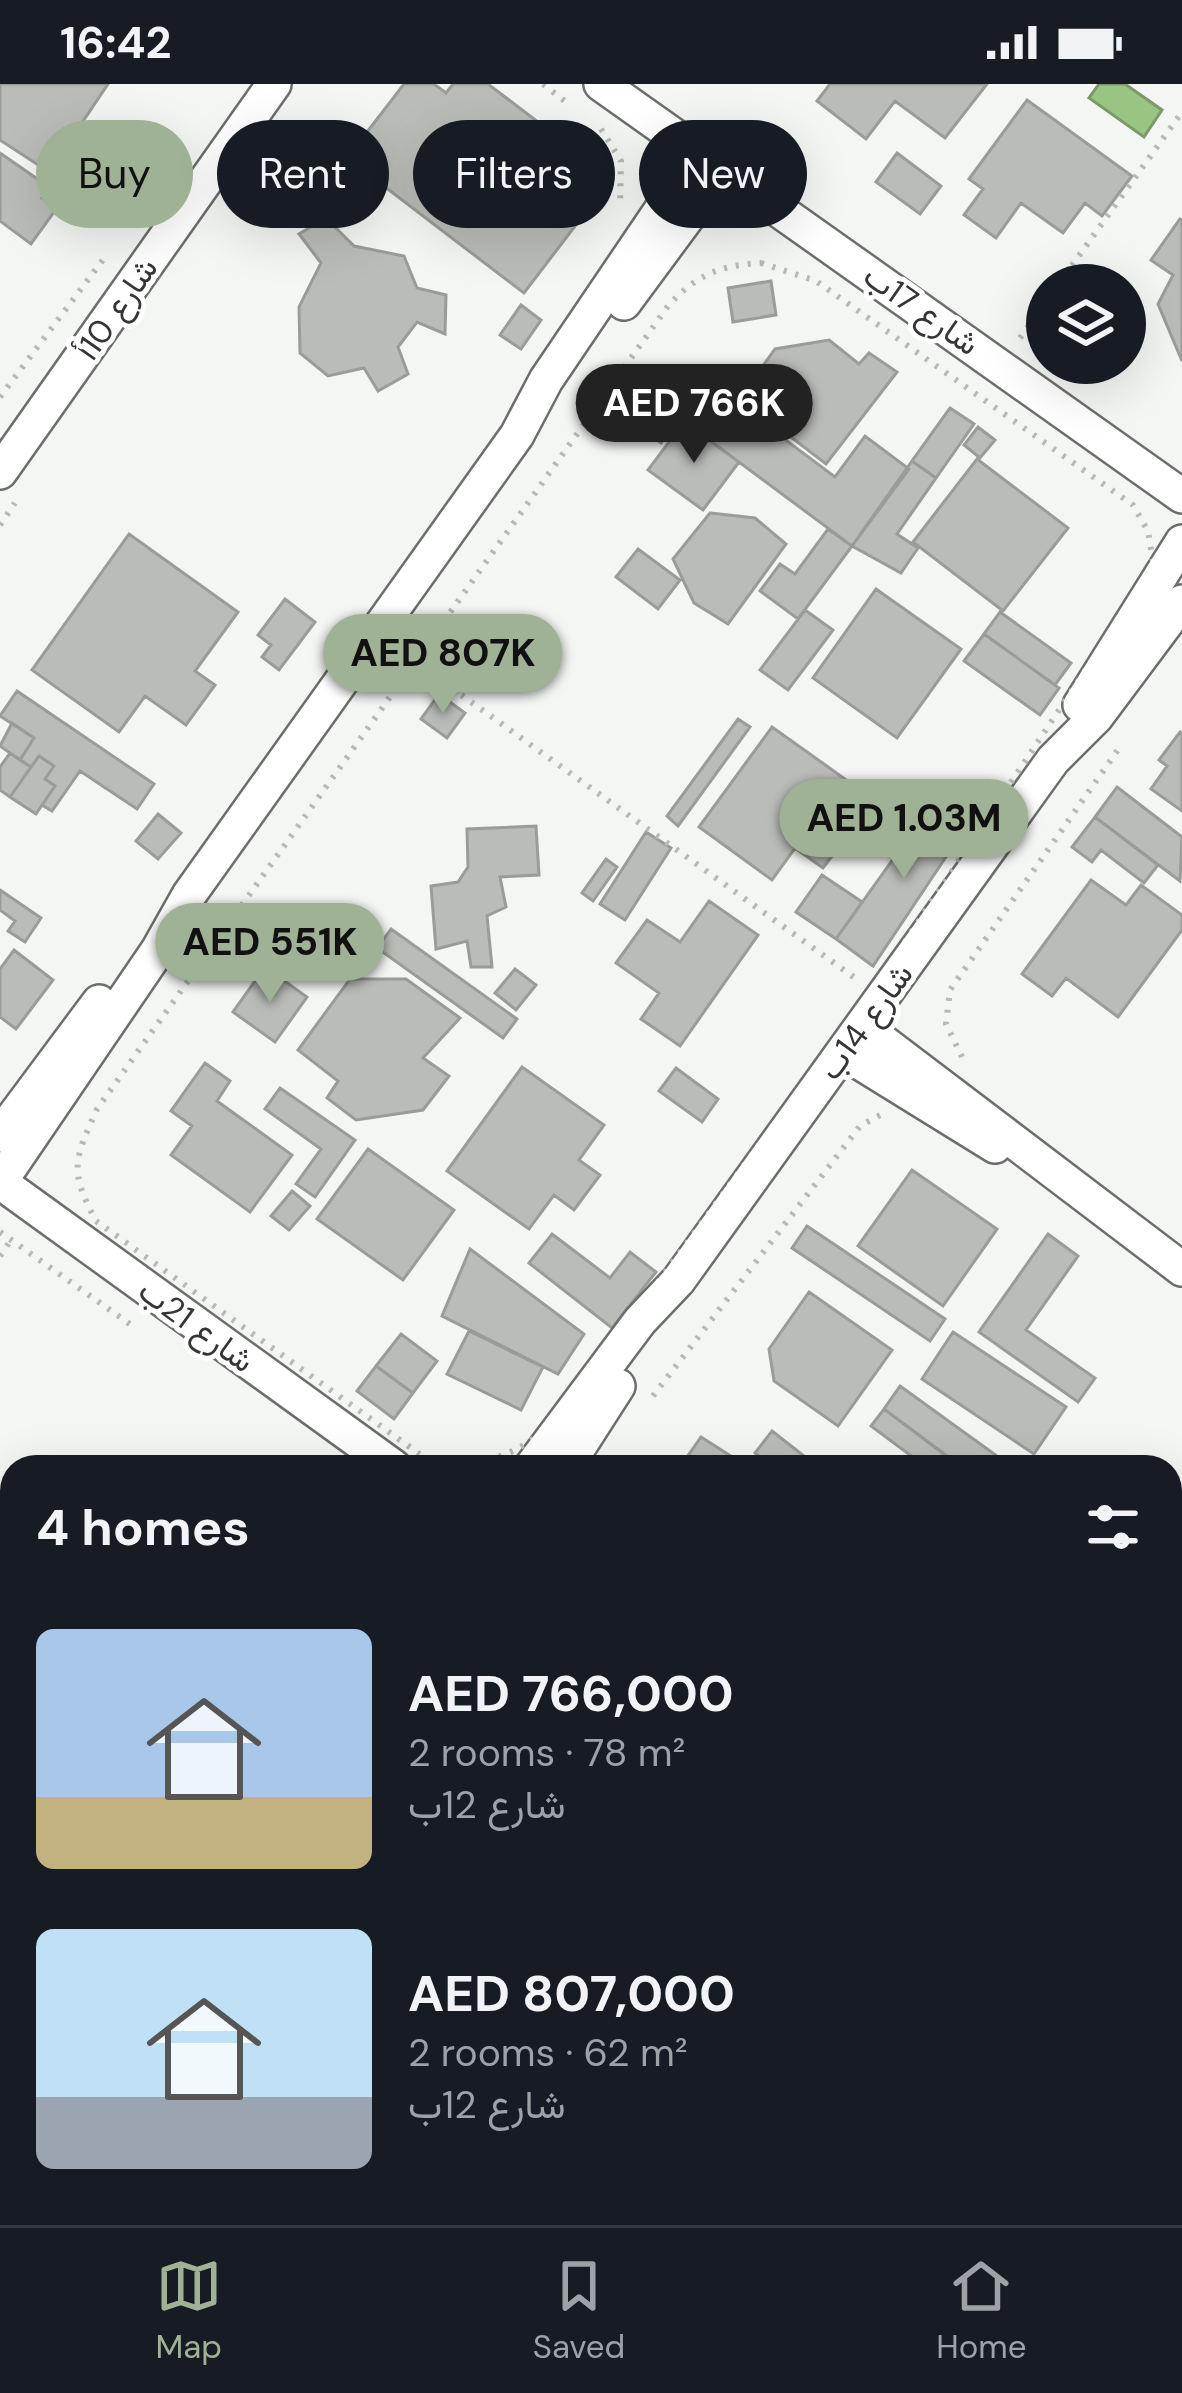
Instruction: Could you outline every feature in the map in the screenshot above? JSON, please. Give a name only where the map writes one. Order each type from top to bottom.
[{"type":"street","name":"شارع 10أ","points":[[0,472],[274,84]]},
{"type":"street","name":"شارع 17ب","points":[[601,84],[652,120]]},
{"type":"street","points":[[0,1183],[158,950],[188,895],[518,435],[560,391],[667,228]]},
{"type":"street","name":"شارع 17ب","points":[[804,228],[1182,496]]},
{"type":"street","name":"شارع 14ب","points":[[540,1455],[640,1322],[678,1281],[1053,760],[1079,706],[1182,542]]},
{"type":"street","name":"شارع 14ب","points":[[1053,760],[1082,733],[1182,602]]},
{"type":"street","points":[[0,1135],[146,939],[188,895]]},
{"type":"street","points":[[852,1039],[1001,1127],[1046,1170],[1182,1269]]},
{"type":"street","name":"شارع 21ب","points":[[0,1183],[377,1455]]},
{"type":"street","name":"شارع 14ب","points":[[574,1455],[645,1344],[678,1281]]},
{"type":"path","points":[[543,84],[589,120]]},
{"type":"path","points":[[1073,264],[1182,112]]},
{"type":"path","points":[[615,151],[621,161],[620,208],[615,216]]},
{"type":"path","points":[[420,1455],[96,1221],[76,1184],[77,1154],[97,1109],[668,306],[688,283],[723,265],[761,263],[815,280],[1132,506],[1148,531],[1154,567],[873,990],[556,1421],[507,1455]]},
{"type":"path","points":[[1020,338],[1026,330]]},
{"type":"path","points":[[375,633],[873,990]]},
{"type":"path","points":[[964,1061],[946,1024],[950,990],[1127,737]]},
{"type":"path","points":[[648,1402],[860,1126],[884,1114],[900,1115]]},
{"type":"path","points":[[0,1256],[11,1240]]},
{"type":"shaded area","points":[[1099,84],[1125,84],[1162,110],[1144,137],[1089,98]]},
{"type":"building","points":[[0,84],[108,84],[84,120],[36,120],[36,164],[0,140]]},
{"type":"building","points":[[404,84],[434,84],[446,93],[453,84],[488,84],[535,120],[413,120],[413,208],[389,190],[389,120],[376,120]]},
{"type":"building","points":[[830,84],[987,84],[945,138],[895,101],[866,139],[817,101]]},
{"type":"building","points":[[1027,100],[1132,176],[1102,216],[1085,203],[1063,233],[1021,203],[996,238],[964,215],[983,189],[969,179]]},
{"type":"building","points":[[0,153],[36,178],[36,228],[43,228],[31,244],[0,221]]},
{"type":"building","points":[[897,153],[941,186],[920,214],[876,182]]},
{"type":"building","points":[[1180,219],[1182,361],[1158,304],[1173,275],[1151,260]]},
{"type":"building","points":[[309,228],[336,228],[354,246],[404,256],[417,288],[446,295],[445,334],[417,322],[398,347],[408,374],[378,391],[364,368],[328,376],[300,353],[299,307],[321,263],[299,234]]},
{"type":"building","points":[[439,228],[574,228],[524,293]]},
{"type":"building","points":[[771,281],[776,315],[733,322],[728,288]]},
{"type":"building","points":[[521,305],[541,320],[521,349],[500,335]]},
{"type":"building","points":[[829,340],[859,364],[869,353],[897,372],[826,464],[740,398],[775,349]]},
{"type":"building","points":[[736,403],[835,477],[865,436],[909,469],[852,546],[708,439]]},
{"type":"building","points":[[950,408],[974,424],[936,478],[912,461]]},
{"type":"building","points":[[666,411],[678,421],[661,443],[648,433]]},
{"type":"building","points":[[684,422],[739,462],[703,510],[648,470]]},
{"type":"building","points":[[978,427],[995,440],[980,458],[964,445]]},
{"type":"building","points":[[977,459],[1068,528],[1003,611],[913,542]]},
{"type":"building","points":[[912,461],[936,478],[897,534],[918,548],[901,573],[852,546]]},
{"type":"building","points":[[710,513],[755,518],[786,544],[728,624],[694,603],[673,559]]},
{"type":"building","points":[[828,529],[852,546],[798,619],[760,591],[780,564],[795,574]]},
{"type":"building","points":[[129,534],[238,612],[195,671],[215,685],[186,725],[145,696],[119,732],[32,670]]},
{"type":"building","points":[[638,549],[680,580],[658,609],[616,577]]},
{"type":"building","points":[[876,589],[961,649],[897,738],[813,678]]},
{"type":"building","points":[[285,599],[315,622],[279,670],[262,657],[271,645],[258,635]]},
{"type":"building","points":[[805,610],[833,630],[788,690],[760,670]]},
{"type":"building","points":[[1000,612],[1071,663],[1055,685],[984,634]]},
{"type":"building","points":[[984,634],[1059,688],[1040,715],[964,661]]},
{"type":"building","points":[[17,691],[154,784],[137,809],[80,771],[52,811],[42,805],[55,786],[45,779],[54,766],[39,756],[31,767],[20,760],[34,738],[0,716]]},
{"type":"building","points":[[439,694],[465,713],[447,738],[421,719]]},
{"type":"building","points":[[738,719],[750,727],[678,826],[667,816]]},
{"type":"building","points":[[12,723],[34,738],[20,760],[0,746]]},
{"type":"building","points":[[772,727],[845,779],[819,815],[848,835],[823,868],[795,848],[772,880],[699,827]]},
{"type":"building","points":[[1180,732],[1182,811],[1151,789],[1167,766],[1159,760]]},
{"type":"building","points":[[10,753],[31,767],[10,797],[0,790],[0,767]]},
{"type":"building","points":[[39,756],[54,766],[45,779],[55,786],[36,814],[10,797]]},
{"type":"building","points":[[1117,787],[1182,837],[1180,881],[1095,817]]},
{"type":"building","points":[[939,795],[972,818],[873,966],[836,939]]},
{"type":"building","points":[[158,814],[181,833],[158,859],[136,841]]},
{"type":"building","points":[[1095,817],[1158,865],[1144,883],[1101,850],[1092,862],[1072,847]]},
{"type":"building","points":[[536,826],[539,875],[500,877],[506,907],[487,916],[492,967],[471,967],[467,941],[436,949],[431,886],[458,882],[468,867],[467,829]]},
{"type":"building","points":[[646,832],[671,848],[625,920],[600,904]]},
{"type":"building","points":[[606,859],[617,867],[593,901],[582,893]]},
{"type":"building","points":[[822,875],[862,902],[836,939],[796,912]]},
{"type":"building","points":[[1091,880],[1126,905],[1141,885],[1182,915],[1182,930],[1118,1017],[1066,978],[1052,996],[1022,974]]},
{"type":"building","points":[[0,890],[41,918],[25,942],[8,931],[15,921],[0,910]]},
{"type":"building","points":[[709,901],[758,935],[680,1046],[641,1019],[659,993],[616,963],[647,920],[680,942]]},
{"type":"building","points":[[391,929],[517,1019],[503,1038],[377,948]]},
{"type":"building","points":[[14,950],[53,980],[16,1029],[0,1017],[0,969]]},
{"type":"building","points":[[265,967],[307,997],[275,1042],[233,1012]]},
{"type":"building","points":[[515,969],[536,985],[516,1010],[495,993]]},
{"type":"building","points":[[350,979],[406,979],[460,1018],[423,1058],[449,1076],[423,1110],[356,1120],[327,1098],[338,1081],[298,1050]]},
{"type":"building","points":[[205,1063],[230,1081],[217,1101],[292,1155],[250,1212],[171,1155],[192,1126],[171,1111]]},
{"type":"building","points":[[522,1067],[604,1125],[579,1160],[600,1175],[574,1210],[554,1195],[529,1229],[447,1171]]},
{"type":"building","points":[[676,1068],[718,1099],[702,1122],[659,1091]]},
{"type":"building","points":[[280,1088],[355,1140],[315,1197],[296,1184],[321,1149],[265,1109]]},
{"type":"building","points":[[368,1149],[454,1210],[403,1280],[317,1219]]},
{"type":"building","points":[[912,1170],[997,1229],[943,1306],[858,1246]]},
{"type":"building","points":[[292,1191],[310,1206],[289,1230],[271,1216]]},
{"type":"building","points":[[807,1226],[945,1319],[930,1341],[792,1248]]},
{"type":"building","points":[[552,1234],[610,1278],[630,1252],[656,1272],[612,1328],[529,1263]]},
{"type":"building","points":[[1048,1234],[1078,1256],[1026,1330],[1095,1378],[1078,1402],[979,1332]]},
{"type":"building","points":[[470,1249],[584,1334],[558,1374],[442,1316]]},
{"type":"building","points":[[809,1292],[892,1350],[838,1426],[774,1381],[769,1349]]},
{"type":"building","points":[[469,1331],[543,1367],[521,1410],[447,1374]]},
{"type":"building","points":[[953,1332],[1066,1407],[1034,1454],[922,1379]]},
{"type":"building","points":[[401,1334],[437,1361],[413,1393],[376,1366]]},
{"type":"building","points":[[376,1366],[413,1393],[394,1419],[357,1391]]},
{"type":"building","points":[[900,1386],[996,1455],[946,1455],[884,1409]]},
{"type":"building","points":[[884,1409],[945,1455],[910,1455],[871,1426]]},
{"type":"building","points":[[772,1431],[803,1455],[758,1455]]},
{"type":"building","points":[[701,1437],[729,1455],[688,1455]]}]
